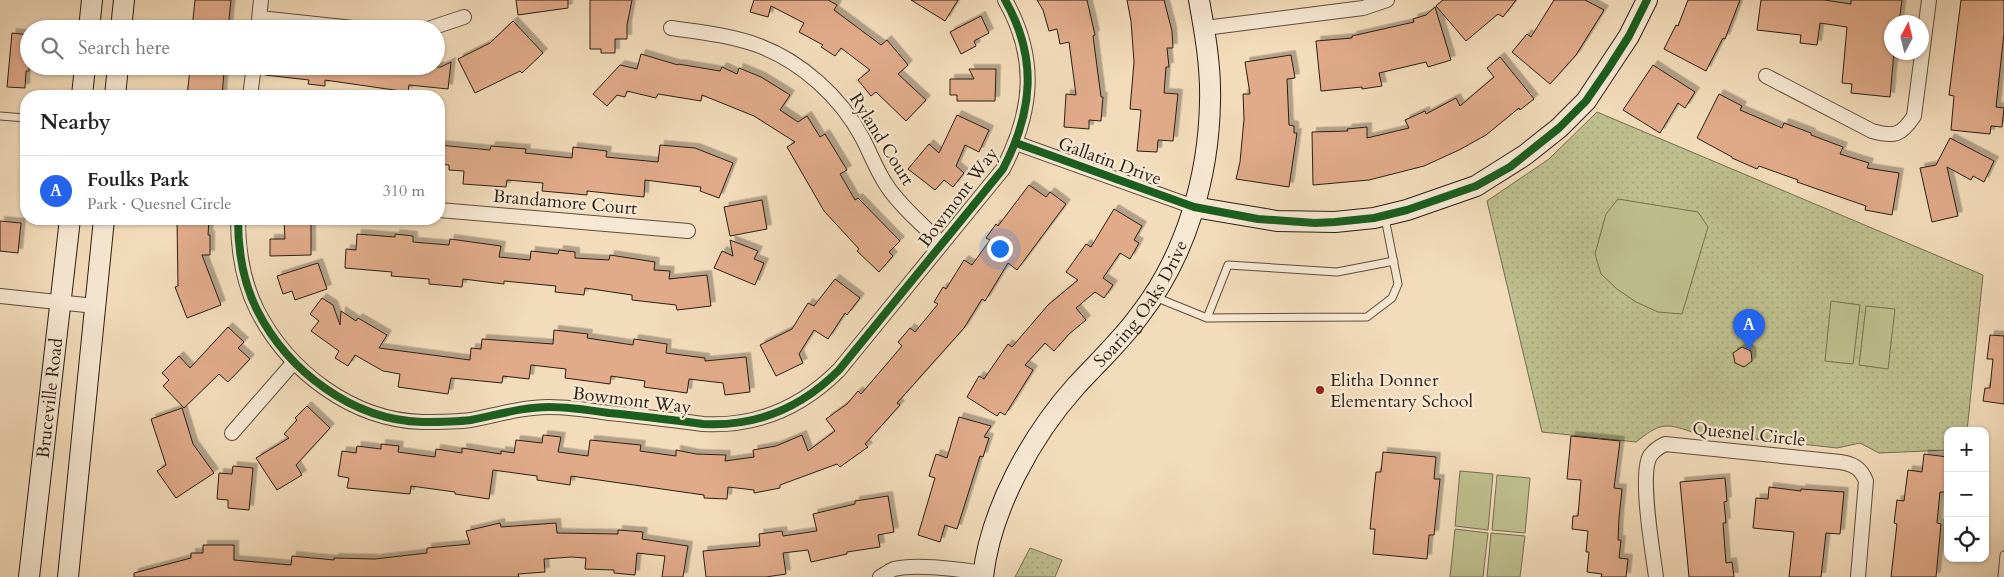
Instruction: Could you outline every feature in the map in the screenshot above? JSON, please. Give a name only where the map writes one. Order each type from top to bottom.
[{"type":"street","points":[[90,20],[92,0]]},
{"type":"street","points":[[122,20],[124,0]]},
{"type":"street","points":[[259,20],[261,0]]},
{"type":"street","name":"Bowmont Way","points":[[238,225],[241,261],[250,294],[257,310],[276,340],[294,362],[322,386],[353,404],[386,416],[411,421],[454,422],[509,411],[548,407],[722,425],[777,413],[794,405],[825,383],[839,370],[1003,169],[1016,143],[1021,127],[1028,86],[1027,66],[1020,30],[1005,0]]},
{"type":"street","name":"Soaring Oaks Drive","points":[[984,575],[996,523],[1012,483],[1030,448],[1051,416],[1076,386],[1116,345],[1141,315],[1163,280],[1180,245],[1202,178],[1208,140],[1209,62],[1199,0]]},
{"type":"street","points":[[1205,28],[1363,8],[1387,0]]},
{"type":"street","points":[[1194,207],[1258,219],[1306,223],[1335,222],[1384,216],[1476,186],[1510,167],[1559,128],[1586,101],[1629,36],[1647,0]]},
{"type":"street","points":[[1766,76],[1872,131],[1886,135],[1896,134],[1906,129],[1914,116],[1929,0]]},
{"type":"street","points":[[445,23],[464,17]]},
{"type":"street","name":"Ryland Court","points":[[671,28],[741,40],[775,53],[805,71],[831,95],[848,116],[862,138],[878,172],[900,202],[942,244]]},
{"type":"street","points":[[83,90],[84,75]]},
{"type":"street","points":[[116,90],[117,75]]},
{"type":"street","points":[[251,90],[253,75]]},
{"type":"street","name":"Gallatin Drive","points":[[1016,143],[1194,207]]},
{"type":"street","name":"Brandamore Court","points":[[445,211],[688,231]]},
{"type":"street","name":"Bruceville Road","points":[[30,577],[69,225]]},
{"type":"street","name":"Bruceville Road","points":[[68,577],[103,225]]},
{"type":"street","points":[[0,296],[62,301],[95,306]]},
{"type":"street","points":[[232,433],[294,362]]},
{"type":"street","name":"Quesnel Circle","points":[[1656,577],[1646,492],[1647,474],[1649,457],[1657,448],[1665,444],[1850,463],[1860,469],[1866,480],[1858,577]]},
{"type":"street","points":[[880,577],[894,570],[918,568],[952,568],[984,575]]},
{"type":"lane","points":[[0,116],[20,118]]},
{"type":"lane","points":[[1153,296],[1207,318],[1367,317],[1392,298],[1398,284],[1384,216]]},
{"type":"lane","points":[[1207,318],[1228,265],[1337,272],[1394,261]]},
{"type":"lane","points":[[2002,577],[2004,555]]},
{"type":"green space","points":[[1597,112],[1983,275],[1967,427],[1944,427],[1944,450],[1879,453],[1860,443],[1837,448],[1692,432],[1668,426],[1656,428],[1636,442],[1542,432],[1487,201],[1549,159]]},
{"type":"green space","points":[[1618,199],[1698,212],[1708,227],[1682,314],[1658,312],[1636,302],[1617,289],[1601,274],[1595,254],[1606,214]]},
{"type":"green space","points":[[1831,301],[1860,305],[1853,364],[1825,361]]},
{"type":"green space","points":[[1866,306],[1895,309],[1888,369],[1859,365]]},
{"type":"green space","points":[[1460,471],[1493,474],[1488,530],[1455,526]]},
{"type":"green space","points":[[1497,475],[1530,478],[1525,533],[1492,530]]},
{"type":"green space","points":[[1455,529],[1488,533],[1483,577],[1450,577]]},
{"type":"green space","points":[[1491,533],[1525,536],[1520,577],[1487,577]]},
{"type":"green space","points":[[1030,548],[1062,560],[1055,577],[1015,577]]},
{"type":"building","points":[[195,0],[231,0],[229,20],[193,20]]},
{"type":"building","points":[[516,0],[568,0],[568,8],[518,15]]},
{"type":"building","points":[[590,0],[632,0],[627,25],[627,39],[615,39],[615,53],[601,53],[601,49],[590,49]]},
{"type":"building","points":[[754,0],[828,0],[837,5],[834,10],[881,45],[887,40],[908,65],[898,74],[926,100],[906,121],[876,92],[871,96],[858,80],[870,70],[841,48],[835,56],[821,47],[823,45],[799,32],[804,23],[771,6],[768,17],[750,12]]},
{"type":"building","points":[[911,0],[958,0],[945,21]]},
{"type":"building","points":[[1037,0],[1087,0],[1095,35],[1093,36],[1101,97],[1103,97],[1101,121],[1089,120],[1089,129],[1064,127],[1066,94],[1076,95],[1069,42],[1060,44],[1057,29],[1049,31],[1043,10]]},
{"type":"building","points":[[1127,0],[1164,0],[1172,31],[1173,48],[1167,48],[1169,67],[1166,67],[1164,93],[1178,94],[1173,141],[1158,140],[1157,152],[1137,151],[1141,110],[1130,109],[1134,62],[1131,21]]},
{"type":"building","points":[[1443,0],[1516,0],[1503,17],[1498,14],[1466,41],[1436,6]]},
{"type":"building","points":[[1554,0],[1585,0],[1604,10],[1576,55],[1550,84],[1512,52],[1527,34],[1531,37]]},
{"type":"building","points":[[1688,0],[1740,0],[1725,39],[1723,38],[1706,71],[1664,49],[1676,25],[1678,26]]},
{"type":"building","points":[[1761,0],[1824,0],[1851,4],[1851,0],[1902,0],[1900,15],[1884,15],[1884,60],[1893,60],[1890,97],[1851,93],[1852,84],[1842,83],[1847,27],[1820,23],[1817,45],[1800,43],[1801,35],[1757,30]]},
{"type":"building","points":[[1961,0],[2004,0],[2004,33],[1996,107],[2004,108],[2002,127],[1991,126],[1990,134],[1951,130],[1954,96],[1949,95]]},
{"type":"building","points":[[1435,7],[1451,60],[1428,67],[1426,62],[1379,73],[1382,86],[1321,91],[1316,41],[1352,38],[1352,36],[1414,22],[1413,19],[1426,15]]},
{"type":"building","points":[[981,16],[989,33],[974,41],[976,46],[961,54],[950,32]]},
{"type":"building","points":[[513,21],[543,53],[522,73],[520,71],[475,93],[458,59],[490,43]]},
{"type":"building","points":[[12,33],[20,34],[20,75],[26,75],[25,88],[7,87]]},
{"type":"building","points":[[641,54],[678,65],[720,71],[722,67],[737,74],[739,68],[761,77],[790,95],[780,110],[798,122],[807,116],[820,137],[825,134],[847,170],[840,174],[855,200],[858,198],[900,241],[889,252],[893,256],[879,272],[857,251],[859,249],[824,211],[787,147],[795,142],[754,116],[702,95],[701,101],[658,94],[656,98],[627,91],[625,97],[617,95],[607,106],[593,94],[620,65],[637,69]]},
{"type":"building","points":[[1291,55],[1295,78],[1287,79],[1289,125],[1294,126],[1294,133],[1297,133],[1289,187],[1236,179],[1240,162],[1244,119],[1243,94],[1250,94],[1245,62]]},
{"type":"building","points":[[1500,57],[1534,99],[1520,110],[1519,108],[1486,135],[1424,166],[1369,180],[1313,185],[1312,132],[1348,131],[1347,129],[1367,127],[1367,138],[1409,128],[1405,120],[1425,111],[1426,114],[1456,98],[1460,106],[1494,77],[1487,68]]},
{"type":"building","points":[[451,62],[448,89],[409,85],[408,90],[394,90],[325,80],[325,86],[308,84],[309,80],[265,75],[445,75],[445,65]]},
{"type":"building","points":[[1653,65],[1695,92],[1685,108],[1678,103],[1660,133],[1623,110]]},
{"type":"building","points":[[969,69],[996,69],[995,101],[957,101],[957,95],[950,95],[950,79],[974,79]]},
{"type":"building","points":[[189,75],[224,75],[222,90],[188,90]]},
{"type":"building","points":[[1719,94],[1742,106],[1740,110],[1782,128],[1784,123],[1843,147],[1840,154],[1869,163],[1867,168],[1899,173],[1892,215],[1865,210],[1866,206],[1797,182],[1798,180],[1759,166],[1757,169],[1732,158],[1697,138]]},
{"type":"building","points":[[957,115],[989,130],[979,152],[965,145],[956,166],[964,173],[953,187],[944,180],[935,190],[908,169],[929,144],[939,153]]},
{"type":"building","points":[[1950,138],[1994,161],[1984,182],[1973,176],[1971,180],[1947,167],[1958,216],[1932,222],[1920,168],[1936,165]]},
{"type":"building","points":[[660,145],[695,148],[733,163],[719,198],[700,191],[701,187],[645,180],[644,197],[587,191],[587,195],[542,191],[543,183],[507,180],[506,187],[463,184],[464,171],[449,170],[449,165],[445,165],[445,146],[490,150],[491,146],[526,149],[525,153],[572,158],[573,147],[607,151],[606,157],[658,162]]},
{"type":"building","points":[[1029,185],[1046,197],[1050,192],[1066,204],[1017,270],[1008,263],[985,301],[982,299],[964,328],[897,403],[900,405],[865,444],[868,447],[840,467],[837,464],[780,485],[780,488],[754,493],[754,490],[728,487],[727,499],[704,498],[704,495],[571,476],[570,485],[537,480],[537,476],[493,470],[489,499],[411,486],[410,494],[347,488],[349,478],[338,476],[342,451],[356,453],[357,446],[381,449],[381,444],[399,446],[398,452],[435,457],[436,449],[462,453],[462,448],[501,454],[501,451],[514,453],[516,440],[542,443],[543,435],[561,437],[558,452],[588,456],[590,440],[641,445],[640,451],[676,456],[676,450],[696,454],[726,455],[725,461],[754,457],[753,450],[776,446],[802,435],[808,451],[835,431],[826,419],[847,404],[858,391],[861,394],[902,346],[898,342],[910,328],[915,332],[938,304],[934,302],[943,287],[946,289],[964,260],[972,265],[990,240],[986,238],[996,224],[998,226]]},
{"type":"building","points":[[762,200],[767,229],[730,236],[724,207]]},
{"type":"building","points":[[1114,209],[1142,226],[1134,240],[1139,243],[1130,259],[1120,253],[1103,278],[1113,285],[1104,298],[1095,292],[1076,308],[1086,320],[1069,334],[1054,351],[1045,343],[1025,365],[1033,370],[1005,415],[1000,412],[997,416],[967,397],[979,376],[984,379],[1008,344],[1012,347],[1048,305],[1078,280],[1066,272],[1086,244],[1091,247]]},
{"type":"building","points":[[0,221],[20,223],[18,253],[0,251]]},
{"type":"building","points":[[177,225],[209,225],[210,255],[202,255],[221,305],[187,318],[175,287],[178,286]]},
{"type":"building","points":[[284,225],[311,225],[311,255],[270,256],[270,239],[285,239]]},
{"type":"building","points":[[357,234],[395,237],[395,234],[413,236],[413,242],[449,245],[450,239],[501,246],[499,257],[530,260],[531,251],[558,254],[559,250],[575,252],[575,258],[609,260],[610,255],[655,262],[654,270],[670,271],[669,279],[707,275],[711,306],[677,310],[676,305],[632,300],[632,295],[585,288],[584,295],[555,292],[556,286],[504,281],[504,284],[463,279],[462,287],[429,284],[429,279],[391,276],[392,272],[345,268],[346,249],[356,250]]},
{"type":"building","points":[[730,240],[758,251],[754,259],[764,263],[755,285],[714,268],[722,251],[733,256]]},
{"type":"building","points":[[318,263],[327,289],[295,300],[292,291],[283,294],[277,276]]},
{"type":"building","points":[[835,279],[860,298],[847,315],[845,313],[828,339],[814,330],[799,354],[803,363],[776,376],[760,345],[792,329],[808,303],[814,306]]},
{"type":"building","points":[[322,298],[333,305],[340,325],[341,311],[356,321],[358,318],[387,335],[379,348],[470,360],[471,348],[481,349],[482,339],[553,344],[554,330],[588,334],[587,338],[633,345],[634,339],[667,344],[666,353],[705,358],[705,361],[746,357],[750,392],[725,395],[723,383],[689,379],[687,393],[644,387],[645,381],[611,376],[610,384],[565,378],[566,369],[531,365],[529,379],[503,376],[502,383],[451,378],[448,394],[398,387],[400,374],[383,371],[355,355],[348,366],[335,358],[339,351],[311,331],[319,321],[310,314]]},
{"type":"building","points":[[228,327],[244,342],[238,348],[250,359],[228,382],[219,374],[184,408],[163,386],[169,380],[162,373],[179,356],[190,368]]},
{"type":"building","points":[[1990,335],[2004,336],[2004,404],[1983,401],[1985,388],[1990,388],[1993,359],[1987,359]]},
{"type":"building","points":[[1742,347],[1751,351],[1752,361],[1744,367],[1735,363],[1733,353]]},
{"type":"building","points":[[307,406],[330,428],[296,465],[302,475],[277,490],[256,458],[289,438],[284,434],[297,420],[295,418]]},
{"type":"building","points":[[182,408],[193,444],[214,473],[176,498],[157,471],[166,465],[151,419]]},
{"type":"building","points":[[959,417],[991,426],[984,437],[989,438],[983,457],[980,456],[957,529],[945,525],[940,542],[918,535],[935,478],[929,476],[936,454],[947,458]]},
{"type":"building","points":[[1571,436],[1620,441],[1614,488],[1622,489],[1618,540],[1621,540],[1619,558],[1628,559],[1626,577],[1601,577],[1602,574],[1587,572],[1589,552],[1586,552],[1588,531],[1572,529],[1573,516],[1578,516],[1581,480],[1567,479]]},
{"type":"building","points":[[1383,452],[1436,457],[1434,479],[1440,479],[1434,535],[1429,535],[1427,559],[1373,554],[1375,529],[1370,529],[1376,472],[1381,472]]},
{"type":"building","points":[[1924,454],[1944,456],[1944,492],[1940,492],[1937,523],[1941,524],[1936,577],[1891,577],[1897,524],[1894,523],[1897,500],[1904,501],[1908,470],[1922,472]]},
{"type":"building","points":[[233,466],[253,468],[249,510],[228,508],[228,500],[217,499],[219,473],[232,474]]},
{"type":"building","points":[[1725,478],[1727,501],[1724,502],[1726,523],[1723,523],[1726,563],[1732,562],[1734,577],[1689,577],[1680,482]]},
{"type":"building","points":[[1769,487],[1801,491],[1801,489],[1844,492],[1840,534],[1826,533],[1821,577],[1789,577],[1794,532],[1753,528],[1756,498],[1768,499]]},
{"type":"building","points":[[888,496],[894,532],[878,535],[880,547],[847,552],[847,554],[811,562],[808,550],[783,553],[786,574],[766,577],[706,577],[703,551],[760,546],[759,534],[782,531],[783,536],[817,531],[813,514],[855,504],[855,501]]},
{"type":"building","points":[[500,523],[501,527],[556,523],[557,533],[618,534],[618,530],[643,532],[642,539],[688,546],[683,577],[662,577],[665,556],[637,553],[635,575],[614,573],[614,570],[585,569],[586,558],[571,557],[544,559],[545,572],[518,574],[519,577],[134,577],[134,573],[191,558],[191,553],[203,553],[203,545],[234,545],[234,560],[291,565],[292,556],[334,560],[334,558],[375,559],[427,553],[427,548],[470,544],[466,531]]},
{"type":"cycle path","points":[[238,225],[240,254],[248,288],[257,310],[270,332],[304,372],[347,402],[371,412],[396,419],[422,422],[471,420],[539,407],[579,409],[703,424],[723,424],[760,418],[794,404],[825,383],[839,370],[1003,169],[1021,126],[1028,84],[1023,43],[1016,22],[1005,0]]},
{"type":"cycle path","points":[[1016,143],[1194,207],[1258,219],[1315,223],[1374,218],[1407,210],[1476,186],[1510,167],[1559,128],[1586,101],[1629,36],[1647,0]]},
{"type":"place","name":"Foulks Park","points":[[1749,350]]},
{"type":"place","name":"Elitha Donner Elementary School","points":[[1320,390]]}]
